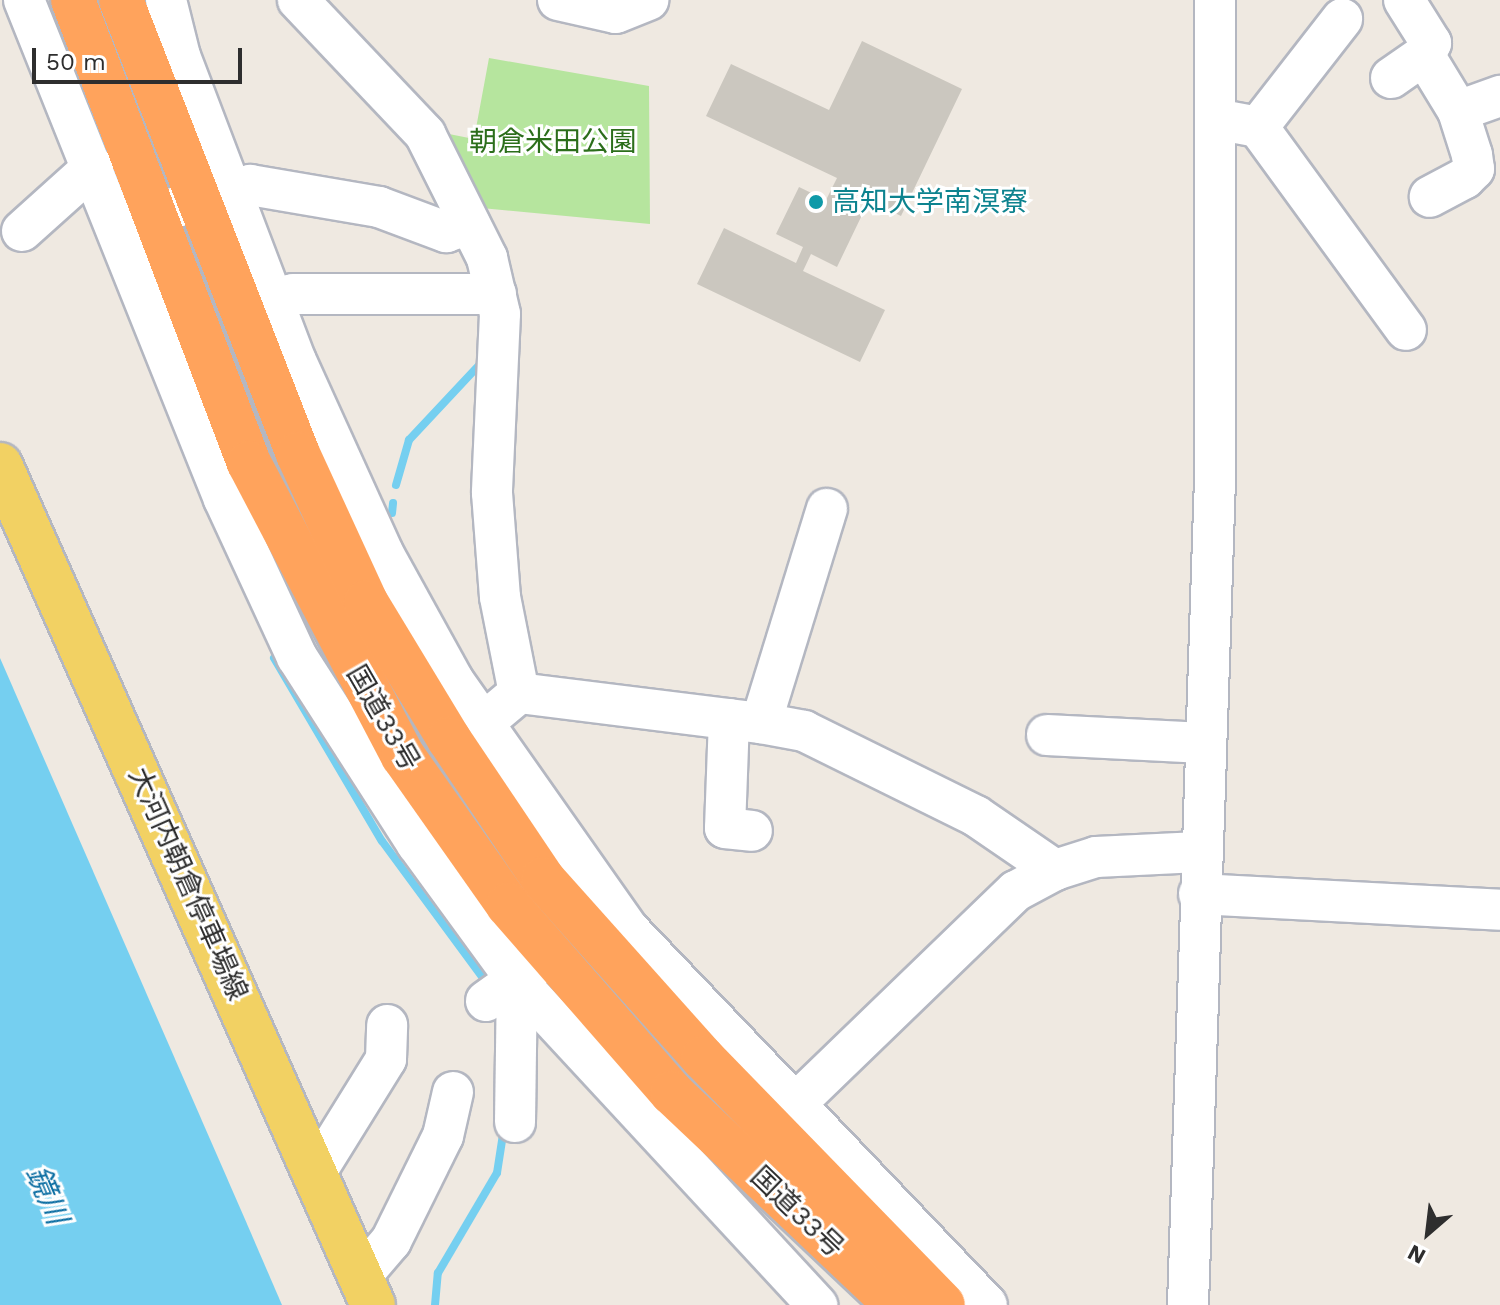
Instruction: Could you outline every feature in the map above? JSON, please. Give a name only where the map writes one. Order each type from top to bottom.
[{"type":"highway","name":"国道33号","points":[[73,0],[366,602],[495,810],[597,916],[943,1305]]},
{"type":"highway","name":"国道33号","points":[[121,0],[174,206],[249,463],[329,626],[403,756],[483,872],[672,1093],[896,1305]]},
{"type":"main road","name":"大河内朝倉停車場線","points":[[0,465],[367,1291]]},
{"type":"street","points":[[24,0],[93,167],[174,206],[274,301],[383,553],[597,916],[792,1107],[987,1305]]},
{"type":"street","points":[[166,0],[174,206],[224,499],[297,657],[417,844],[501,991],[817,1305]]},
{"type":"street","points":[[298,0],[417,124],[462,227],[486,294],[501,361],[492,493],[500,597],[519,693]]},
{"type":"street","points":[[558,0],[616,13],[649,0]]},
{"type":"street","points":[[1188,1305],[1199,852],[1215,479],[1215,0]]},
{"type":"street","points":[[1391,78],[1424,55],[1431,43],[1405,1]]},
{"type":"street","points":[[1258,127],[1342,19]]},
{"type":"street","points":[[1424,55],[1458,111],[1474,169],[1430,197]]},
{"type":"street","points":[[1458,111],[1500,96]]},
{"type":"street","points":[[1215,119],[1258,127],[1406,330]]},
{"type":"street","points":[[20,229],[93,167]]},
{"type":"street","points":[[174,206],[290,189],[462,227]]},
{"type":"street","points":[[274,301],[293,294],[486,294]]},
{"type":"street","points":[[725,829],[745,721],[827,509]]},
{"type":"street","points":[[482,724],[519,693],[804,731],[976,816],[1055,870]]},
{"type":"street","points":[[1047,735],[1204,743]]},
{"type":"street","points":[[792,1107],[1016,891],[1055,870],[1096,857],[1199,852]]},
{"type":"street","points":[[1199,894],[1500,910]]},
{"type":"street","points":[[501,991],[597,916]]},
{"type":"street","points":[[501,991],[515,1122]]},
{"type":"street","points":[[316,1172],[386,1059],[387,1025]]},
{"type":"street","points":[[367,1291],[443,1136],[453,1092]]},
{"type":"green space","name":"朝倉米田公園","points":[[489,58],[649,86],[650,224],[471,207],[434,131],[474,139]]},
{"type":"water","name":"鏡川","points":[[0,658],[244,1217],[282,1305],[0,1305]]},
{"type":"building","name":"高知大学南溟寮","points":[[862,41],[962,89],[901,216],[847,190],[840,204],[862,215],[837,267],[811,254],[803,271],[885,310],[860,362],[697,284],[724,228],[796,263],[803,247],[776,234],[799,187],[826,200],[837,178],[706,116],[731,64],[829,110]]},
{"type":"waterway","points":[[396,485],[409,440],[482,362]]},
{"type":"waterway","points":[[392,513],[393,503]]},
{"type":"waterway","points":[[274,658],[382,841],[488,985]]},
{"type":"waterway","points":[[435,1305],[438,1273],[497,1173],[504,1128]]},
{"type":"place","name":"高知大学南溟寮","points":[[816,202]]}]
